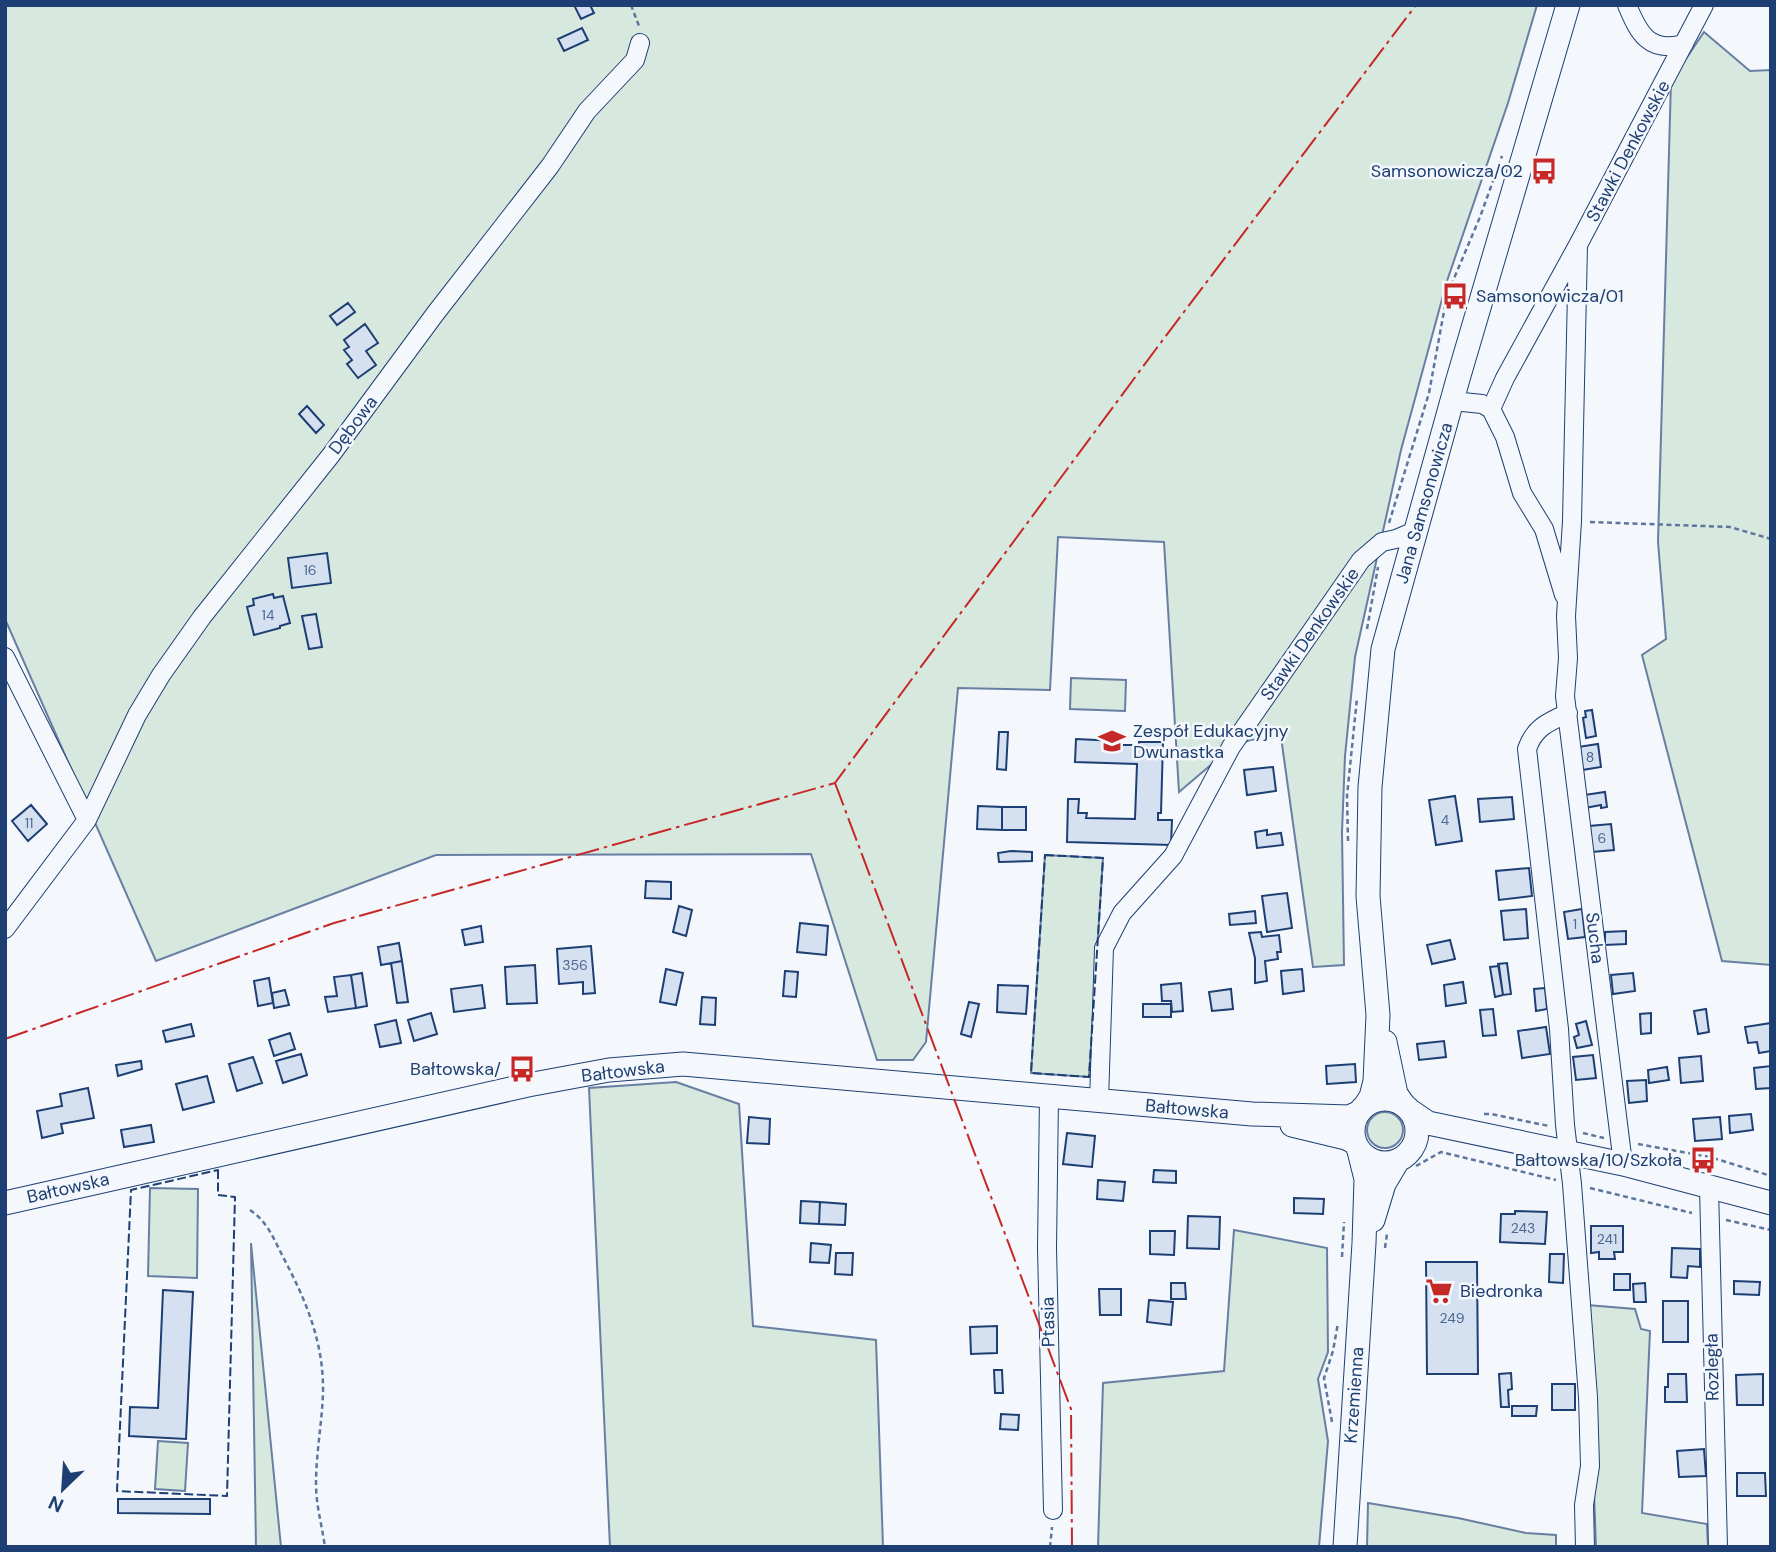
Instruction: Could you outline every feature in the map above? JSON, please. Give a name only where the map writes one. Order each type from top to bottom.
[{"type":"main road","name":"Jana Samsonowicza","points":[[1362,1109],[1371,1097],[1375,1081],[1378,1016],[1368,896],[1370,787],[1383,649],[1568,5]]},
{"type":"main road","name":"Jana Samsonowicza","points":[[1378,1016],[1396,1094],[1408,1108]]},
{"type":"main road","name":"Bałtowska","points":[[5,1203],[476,1096],[609,1070],[683,1064],[1252,1114],[1349,1117],[1362,1109]]},
{"type":"main road","points":[[1506,1138],[1431,1142],[1405,1156],[1377,1163],[1357,1147],[1354,1122],[1362,1109],[1384,1099],[1408,1108],[1428,1123],[1506,1138],[1623,1164],[1771,1203]]},
{"type":"main road","points":[[1405,1156],[1418,1130],[1408,1108]]},
{"type":"main road","name":"Bałtowska","points":[[1252,1114],[1346,1138],[1357,1147]]},
{"type":"main road","name":"Krzemienna","points":[[1345,1547],[1366,1179],[1357,1147]]},
{"type":"main road","name":"Krzemienna","points":[[1364,1243],[1384,1184],[1405,1156]]},
{"type":"street","points":[[1627,5],[1637,29],[1647,40],[1671,47],[1684,44]]},
{"type":"street","name":"Stawki Denkowskie","points":[[1491,409],[1703,5]]},
{"type":"street","name":"Dębowa","points":[[5,929],[87,820],[137,715],[202,617],[331,455],[435,314],[550,166],[587,111],[635,60],[640,43]]},
{"type":"street","points":[[1566,616],[1572,522],[1578,245]]},
{"type":"street","points":[[1453,401],[1482,404],[1491,409],[1505,437],[1522,493],[1544,528],[1564,594],[1566,616]]},
{"type":"street","name":"Stawki Denkowskie","points":[[1099,1101],[1104,948],[1122,913],[1173,856],[1231,747],[1361,560],[1382,542],[1404,537],[1415,531]]},
{"type":"street","name":"Sucha","points":[[1566,616],[1568,658],[1565,696],[1623,1164]]},
{"type":"street","points":[[5,657],[87,820]]},
{"type":"street","points":[[1568,713],[1540,726],[1531,737],[1527,749],[1559,1029],[1564,1125],[1569,1154],[1588,1397],[1590,1466],[1584,1505],[1585,1547]]},
{"type":"street","name":"Ptasia","points":[[1049,1097],[1047,1248],[1053,1510]]},
{"type":"street","name":"Rozległa","points":[[1709,1188],[1718,1547]]},
{"type":"path","points":[[631,5],[640,30],[640,43]]},
{"type":"path","points":[[1572,522],[1730,527],[1771,539]]},
{"type":"path","points":[[250,1210],[262,1217],[274,1238],[301,1290],[315,1330],[323,1392],[316,1484],[317,1507],[325,1547]]},
{"type":"path","points":[[1051,1547],[1053,1510]]},
{"type":"shaded area","points":[[5,5],[1537,5],[1508,103],[1447,281],[1401,450],[1355,657],[1345,756],[1342,832],[1344,965],[1313,967],[1281,737],[1250,740],[1232,747],[1179,792],[1164,542],[1058,537],[1050,690],[958,688],[926,1042],[913,1060],[877,1060],[811,854],[436,855],[156,961],[5,619]]},
{"type":"shaded area","points":[[1704,32],[1750,71],[1771,70],[1771,965],[1722,961],[1642,655],[1666,639],[1658,542],[1671,81]]},
{"type":"shaded area","points":[[1071,678],[1126,680],[1125,711],[1070,709]]},
{"type":"shaded area","points":[[1045,855],[1103,858],[1089,1077],[1031,1073]]},
{"type":"shaded area","points":[[676,1082],[739,1104],[753,1326],[876,1340],[883,1547],[610,1547],[589,1088]]},
{"type":"shaded area","points":[[1385,1112],[1398,1117],[1403,1130],[1398,1143],[1385,1148],[1372,1143],[1367,1130],[1372,1117]]},
{"type":"shaded area","points":[[150,1188],[198,1189],[197,1278],[148,1276]]},
{"type":"shaded area","points":[[1234,1230],[1327,1248],[1328,1352],[1318,1379],[1328,1441],[1319,1547],[1098,1547],[1103,1383],[1224,1371]]},
{"type":"shaded area","points":[[251,1243],[281,1547],[256,1547]]},
{"type":"shaded area","points":[[1587,1305],[1635,1309],[1641,1329],[1650,1331],[1642,1513],[1707,1524],[1708,1547],[1596,1547]]},
{"type":"shaded area","points":[[158,1441],[188,1443],[185,1491],[155,1489]]},
{"type":"shaded area","points":[[1368,1503],[1526,1533],[1556,1535],[1556,1547],[1367,1547]]},
{"type":"building","points":[[574,5],[590,5],[594,13],[581,19]]},
{"type":"building","points":[[582,28],[588,40],[564,51],[558,39]]},
{"type":"building","points":[[348,303],[355,312],[337,325],[330,316]]},
{"type":"building","points":[[365,324],[378,343],[366,351],[376,365],[358,378],[347,364],[352,360],[344,350],[349,347],[344,340]]},
{"type":"building","points":[[307,406],[324,425],[316,433],[299,414]]},
{"type":"building","points":[[327,553],[331,583],[292,588],[288,558]]},
{"type":"building","points":[[273,594],[274,598],[283,596],[290,623],[254,635],[247,607],[254,605],[253,599]]},
{"type":"building","points":[[316,614],[322,647],[309,649],[302,616]]},
{"type":"building","points":[[1592,710],[1596,736],[1586,738],[1583,718],[1586,717],[1585,711]]},
{"type":"building","points":[[999,732],[1008,732],[1006,770],[997,769]]},
{"type":"building","points":[[1076,739],[1117,741],[1117,745],[1163,742],[1161,813],[1158,813],[1158,820],[1172,820],[1171,845],[1067,842],[1068,799],[1079,799],[1078,813],[1087,813],[1086,818],[1135,819],[1137,764],[1075,762]]},
{"type":"building","points":[[1598,744],[1601,767],[1582,770],[1578,747]]},
{"type":"building","points":[[1273,767],[1276,791],[1247,795],[1244,770]]},
{"type":"building","points":[[1605,792],[1607,807],[1601,808],[1601,805],[1585,808],[1584,795]]},
{"type":"building","points":[[1455,796],[1462,841],[1436,845],[1429,800]]},
{"type":"building","points":[[1512,797],[1514,819],[1480,822],[1478,799]]},
{"type":"building","points":[[31,805],[47,824],[28,841],[12,821]]},
{"type":"building","points":[[978,806],[1002,807],[1002,830],[977,829]]},
{"type":"building","points":[[1002,807],[1026,807],[1026,830],[1002,830]]},
{"type":"building","points":[[1611,824],[1614,850],[1592,852],[1589,826]]},
{"type":"building","points":[[1267,830],[1267,835],[1281,833],[1283,845],[1257,848],[1255,832]]},
{"type":"building","points":[[1032,852],[1032,861],[999,862],[998,853]]},
{"type":"building","points":[[1529,868],[1532,896],[1499,900],[1496,871]]},
{"type":"building","points":[[646,881],[671,882],[671,899],[645,898]]},
{"type":"building","points":[[1287,893],[1292,928],[1267,932],[1262,896]]},
{"type":"building","points":[[679,906],[692,910],[686,936],[673,932]]},
{"type":"building","points":[[1526,909],[1528,938],[1504,940],[1501,911]]},
{"type":"building","points":[[1582,909],[1585,937],[1568,939],[1564,912]]},
{"type":"building","points":[[1255,911],[1256,923],[1230,925],[1229,914]]},
{"type":"building","points":[[800,923],[828,926],[826,955],[797,952]]},
{"type":"building","points":[[481,926],[483,942],[465,945],[462,930]]},
{"type":"building","points":[[1626,931],[1626,944],[1605,945],[1605,932]]},
{"type":"building","points":[[1261,932],[1262,937],[1279,935],[1281,952],[1277,952],[1278,959],[1265,961],[1267,981],[1255,983],[1255,958],[1249,933]]},
{"type":"building","points":[[1450,940],[1455,959],[1432,964],[1427,945]]},
{"type":"building","points":[[399,943],[402,961],[381,965],[378,947]]},
{"type":"building","points":[[591,946],[595,993],[583,994],[583,982],[559,984],[557,949]]},
{"type":"building","points":[[402,961],[408,1002],[397,1003],[391,963]]},
{"type":"building","points":[[1507,963],[1511,994],[1503,995],[1498,964]]},
{"type":"building","points":[[535,965],[537,1003],[507,1004],[505,967]]},
{"type":"building","points":[[1499,966],[1503,995],[1495,997],[1490,967]]},
{"type":"building","points":[[666,969],[683,973],[676,1005],[660,1002]]},
{"type":"building","points":[[1302,969],[1304,991],[1283,994],[1281,971]]},
{"type":"building","points":[[785,971],[798,972],[796,997],[783,996]]},
{"type":"building","points":[[362,973],[367,1006],[356,1008],[351,975]]},
{"type":"building","points":[[1633,973],[1635,991],[1613,994],[1611,975]]},
{"type":"building","points":[[351,975],[356,1008],[328,1012],[325,997],[337,996],[334,977]]},
{"type":"building","points":[[269,978],[273,1003],[258,1006],[254,981]]},
{"type":"building","points":[[1463,982],[1466,1003],[1446,1006],[1444,985]]},
{"type":"building","points":[[1181,983],[1183,1011],[1172,1012],[1171,1001],[1162,1001],[1161,985]]},
{"type":"building","points":[[482,985],[485,1008],[454,1012],[451,989]]},
{"type":"building","points":[[998,985],[1028,986],[1026,1014],[997,1012]]},
{"type":"building","points":[[1545,988],[1547,1009],[1536,1011],[1534,989]]},
{"type":"building","points":[[1231,989],[1233,1009],[1212,1011],[1209,992]]},
{"type":"building","points":[[285,990],[289,1005],[274,1008],[272,993]]},
{"type":"building","points":[[702,997],[716,998],[715,1025],[700,1024]]},
{"type":"building","points":[[969,1002],[979,1004],[971,1037],[961,1034]]},
{"type":"building","points":[[1143,1004],[1171,1004],[1171,1017],[1143,1017]]},
{"type":"building","points":[[1493,1009],[1496,1035],[1483,1036],[1480,1010]]},
{"type":"building","points":[[1706,1009],[1709,1032],[1698,1034],[1694,1011]]},
{"type":"building","points":[[431,1013],[437,1034],[414,1041],[408,1020]]},
{"type":"building","points":[[1651,1013],[1651,1033],[1641,1034],[1640,1014]]},
{"type":"building","points":[[396,1020],[401,1043],[380,1047],[375,1025]]},
{"type":"building","points":[[1586,1021],[1592,1045],[1577,1048],[1574,1037],[1579,1035],[1576,1024]]},
{"type":"building","points":[[1771,1023],[1771,1051],[1759,1053],[1757,1042],[1748,1043],[1745,1027]]},
{"type":"building","points":[[191,1024],[194,1036],[166,1042],[163,1031]]},
{"type":"building","points":[[1546,1027],[1550,1054],[1522,1058],[1518,1031]]},
{"type":"building","points":[[290,1033],[295,1049],[274,1056],[269,1040]]},
{"type":"building","points":[[1444,1041],[1446,1057],[1419,1060],[1417,1044]]},
{"type":"building","points":[[301,1054],[307,1075],[283,1083],[276,1061]]},
{"type":"building","points":[[1593,1055],[1596,1078],[1576,1080],[1573,1057]]},
{"type":"building","points":[[1701,1056],[1703,1081],[1681,1083],[1679,1058]]},
{"type":"building","points":[[253,1057],[262,1083],[237,1091],[229,1064]]},
{"type":"building","points":[[141,1061],[142,1069],[118,1076],[116,1065]]},
{"type":"building","points":[[1355,1064],[1356,1082],[1327,1084],[1326,1066]]},
{"type":"building","points":[[1771,1066],[1771,1088],[1756,1089],[1754,1068]]},
{"type":"building","points":[[1667,1067],[1669,1080],[1649,1083],[1648,1070]]},
{"type":"building","points":[[207,1076],[214,1102],[183,1110],[176,1084]]},
{"type":"building","points":[[1646,1080],[1647,1101],[1629,1103],[1627,1081]]},
{"type":"building","points":[[88,1088],[94,1118],[61,1124],[63,1133],[42,1138],[37,1111],[62,1106],[60,1094]]},
{"type":"building","points":[[1751,1114],[1753,1130],[1730,1133],[1729,1116]]},
{"type":"building","points":[[749,1117],[770,1119],[769,1144],[747,1143]]},
{"type":"building","points":[[1720,1117],[1722,1139],[1695,1141],[1693,1119]]},
{"type":"building","points":[[151,1125],[154,1142],[124,1147],[121,1130]]},
{"type":"building","points":[[1067,1133],[1095,1136],[1092,1167],[1063,1164]]},
{"type":"building","points":[[1154,1170],[1176,1171],[1176,1183],[1153,1182]]},
{"type":"building","points":[[1098,1180],[1125,1182],[1123,1201],[1097,1199]]},
{"type":"building","points":[[1294,1198],[1324,1199],[1323,1214],[1294,1213]]},
{"type":"building","points":[[801,1201],[820,1202],[819,1224],[800,1223]]},
{"type":"building","points":[[820,1202],[846,1204],[845,1225],[819,1224]]},
{"type":"building","points":[[1515,1211],[1547,1212],[1545,1244],[1500,1242],[1501,1214],[1515,1214]]},
{"type":"building","points":[[1188,1216],[1220,1217],[1219,1249],[1187,1248]]},
{"type":"building","points":[[1591,1226],[1623,1226],[1623,1252],[1614,1252],[1615,1259],[1599,1259],[1599,1252],[1591,1253]]},
{"type":"building","points":[[1150,1231],[1175,1231],[1174,1255],[1150,1254]]},
{"type":"building","points":[[811,1243],[831,1245],[829,1263],[810,1262]]},
{"type":"building","points":[[1672,1248],[1700,1249],[1700,1267],[1688,1266],[1687,1278],[1671,1277]]},
{"type":"building","points":[[836,1253],[853,1253],[852,1275],[835,1274]]},
{"type":"building","points":[[1550,1254],[1564,1254],[1563,1283],[1549,1282]]},
{"type":"building","points":[[1426,1262],[1477,1262],[1478,1374],[1427,1374]]},
{"type":"building","points":[[1614,1274],[1630,1274],[1630,1290],[1614,1290]]},
{"type":"building","points":[[1734,1281],[1760,1282],[1759,1295],[1734,1294]]},
{"type":"building","points":[[1171,1283],[1185,1283],[1186,1299],[1171,1299]]},
{"type":"building","points":[[1645,1283],[1646,1302],[1634,1302],[1633,1284]]},
{"type":"building","points":[[1099,1289],[1121,1289],[1121,1315],[1100,1315]]},
{"type":"building","points":[[163,1290],[193,1292],[186,1439],[129,1436],[130,1407],[158,1408]]},
{"type":"building","points":[[1149,1300],[1173,1302],[1171,1325],[1147,1322]]},
{"type":"building","points":[[1663,1301],[1688,1301],[1688,1342],[1663,1342]]},
{"type":"building","points":[[997,1326],[997,1353],[971,1354],[970,1327]]},
{"type":"building","points":[[994,1370],[1002,1370],[1003,1393],[995,1393]]},
{"type":"building","points":[[1511,1373],[1509,1407],[1501,1407],[1499,1374]]},
{"type":"building","points":[[1668,1374],[1686,1374],[1687,1402],[1665,1402]]},
{"type":"building","points":[[1763,1374],[1763,1405],[1737,1405],[1736,1375]]},
{"type":"building","points":[[1552,1384],[1575,1384],[1575,1410],[1552,1410]]},
{"type":"building","points":[[1512,1406],[1537,1406],[1536,1416],[1512,1416]]},
{"type":"building","points":[[1001,1414],[1019,1415],[1018,1430],[1000,1429]]},
{"type":"building","points":[[1704,1449],[1706,1476],[1679,1477],[1677,1451]]},
{"type":"building","points":[[1737,1473],[1765,1473],[1766,1496],[1737,1496]]},
{"type":"building","points":[[118,1499],[210,1499],[210,1514],[118,1513]]},
{"type":"fence","points":[[1045,855],[1103,858],[1089,1077],[1031,1073],[1045,855]]},
{"type":"fence","points":[[218,1170],[218,1195],[235,1197],[227,1496],[117,1491],[131,1190],[218,1170]]},
{"type":"power","points":[[5,1039],[334,923],[835,783],[1156,349],[1416,5]]},
{"type":"power","points":[[835,783],[1071,1409],[1072,1547]]},
{"type":"place","name":"Samsonowicza/02","points":[[1544,171]]},
{"type":"place","name":"Samsonowicza/01","points":[[1455,296]]},
{"type":"place","name":"Zespół Edukacyjny Dwunastka","points":[[1112,741]]},
{"type":"place","name":"Bałtowska/","points":[[522,1069]]},
{"type":"place","name":"Bałtowska/10/Szkoła","points":[[1703,1160]]},
{"type":"place","name":"Biedronka","points":[[1439,1291]]}]
